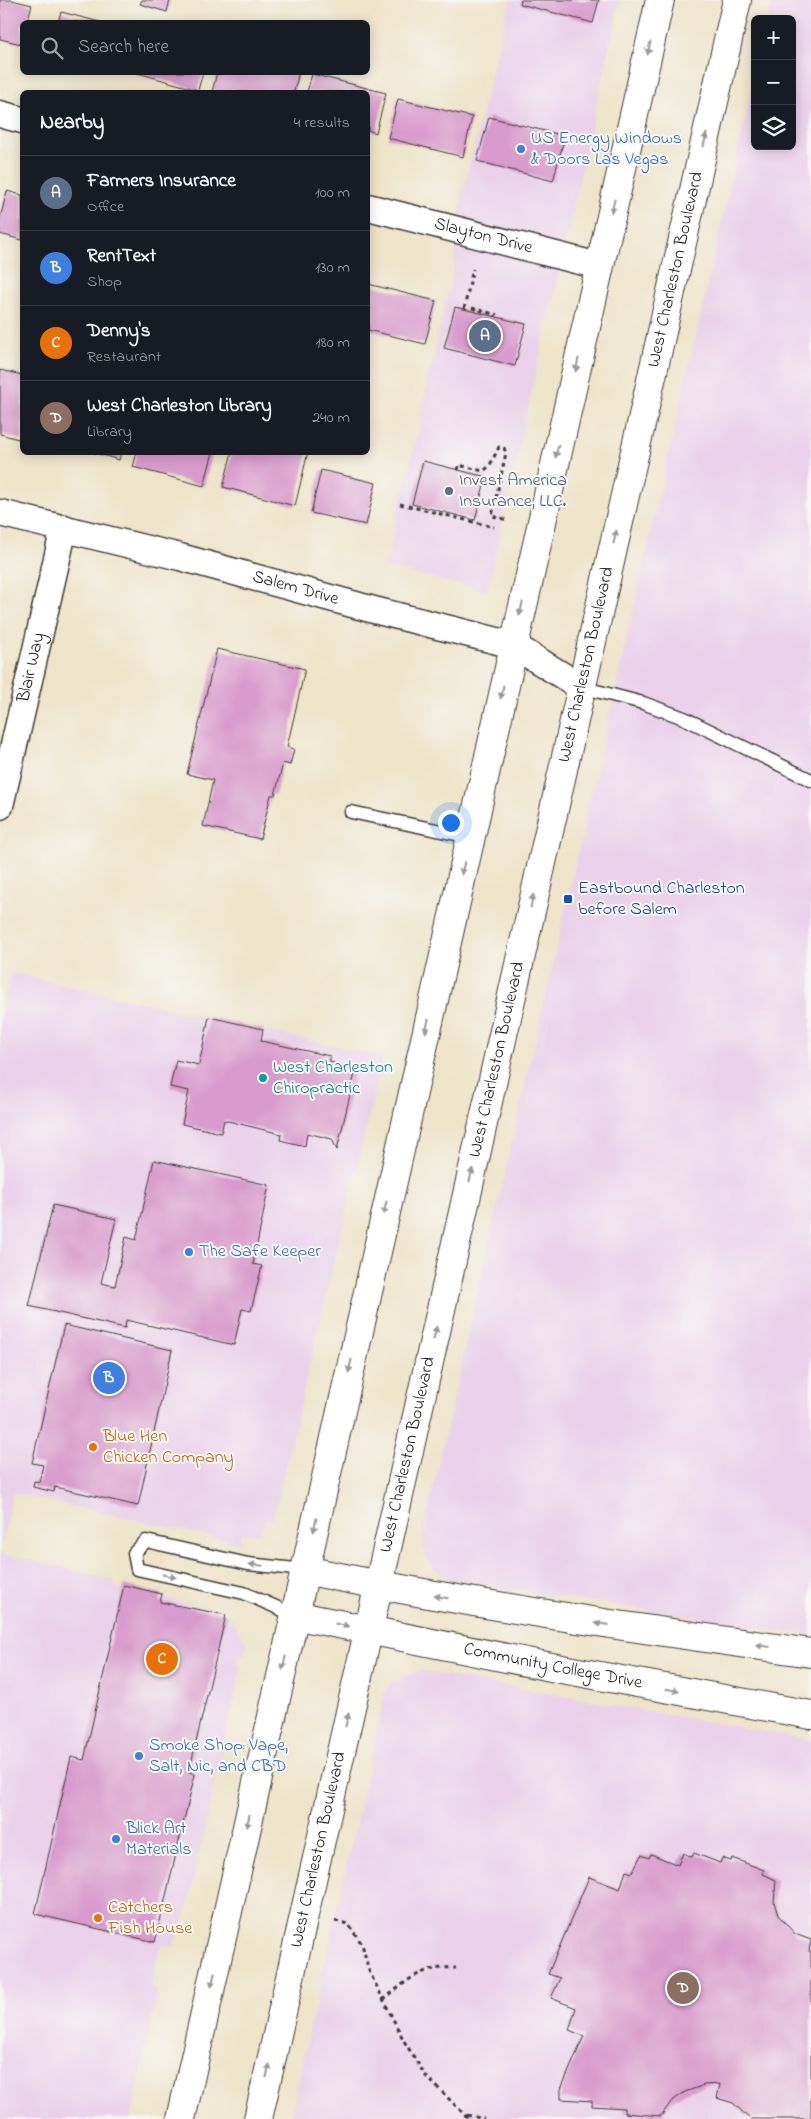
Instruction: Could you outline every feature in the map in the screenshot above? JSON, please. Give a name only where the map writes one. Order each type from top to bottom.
[{"type":"main road","points":[[181,2119],[660,0]]},
{"type":"main road","name":"West Charleston Boulevard","points":[[258,2119],[737,0]]},
{"type":"main road","points":[[305,1570],[378,1585],[577,1620],[811,1653]]},
{"type":"main road","name":"Community College Drive","points":[[294,1615],[368,1631],[811,1715]]},
{"type":"street","points":[[0,114],[20,119]]},
{"type":"street","name":"Slayton Drive","points":[[370,208],[600,266]]},
{"type":"street","name":"Salem Drive","points":[[0,513],[513,645],[581,687]]},
{"type":"street","name":"Blair Way","points":[[0,806],[64,528]]},
{"type":"lane","points":[[581,687],[643,703],[684,718],[811,780]]},
{"type":"lane","points":[[352,812],[470,836]]},
{"type":"lane","points":[[294,1615],[244,1594],[137,1569],[134,1553],[146,1541],[248,1564],[305,1570]]},
{"type":"path","points":[[464,309],[473,270]]},
{"type":"path","points":[[472,308],[497,315]]},
{"type":"path","points":[[458,470],[459,465],[484,471],[489,467],[499,447],[504,448],[506,453],[492,516],[508,520]]},
{"type":"path","points":[[400,504],[494,527]]},
{"type":"path","points":[[335,1921],[348,1924],[362,1944],[369,1971],[425,2075],[469,2119]]},
{"type":"path","points":[[383,2000],[404,1983],[428,1969],[456,1968]]},
{"type":"path","points":[[466,2115],[484,2119]]},
{"type":"shaded area","points":[[510,0],[620,0],[487,591],[385,567],[421,420],[419,419],[454,266],[462,195]]},
{"type":"shaded area","points":[[772,0],[811,0],[811,1636],[450,1580],[436,1570],[427,1557],[423,1543],[424,1528],[751,94],[751,150],[796,150],[796,15],[769,15]]},
{"type":"shaded area","points":[[11,973],[383,1057],[273,1519],[266,1518],[260,1534],[240,1533],[240,1543],[13,1493],[0,1551],[0,1019]]},
{"type":"shaded area","points":[[0,1553],[114,1580],[113,1586],[227,1613],[247,1644],[244,1655],[239,1654],[237,1665],[241,1667],[181,1936],[177,1935],[174,1947],[163,1945],[159,1949],[151,1988],[157,1991],[131,2119],[0,2119]]},
{"type":"shaded area","points":[[422,1671],[811,1740],[811,2119],[290,2119],[386,1689],[392,1680],[397,1682],[405,1676]]},
{"type":"building","points":[[0,0],[12,0],[32,5],[28,20],[20,20],[20,44],[0,39]]},
{"type":"building","points":[[142,0],[170,0],[167,12],[140,4]]},
{"type":"building","points":[[521,0],[599,0],[593,23],[520,4]]},
{"type":"building","points":[[61,12],[92,20],[59,20]]},
{"type":"building","points":[[145,75],[202,75],[198,90]]},
{"type":"building","points":[[216,75],[298,75],[294,90],[212,90]]},
{"type":"building","points":[[312,75],[316,75],[386,93],[376,133],[370,131],[370,90],[308,90]]},
{"type":"building","points":[[398,99],[472,117],[463,157],[388,138]]},
{"type":"building","name":"US Energy Windows & Doors Las Vegas","points":[[489,117],[565,136],[553,181],[477,161]]},
{"type":"building","points":[[7,191],[20,194],[20,239],[0,234],[0,218]]},
{"type":"building","points":[[370,284],[436,301],[425,344],[370,330]]},
{"type":"building","points":[[455,307],[526,324],[515,366],[444,348]]},
{"type":"building","points":[[0,370],[20,375],[20,439],[0,434]]},
{"type":"building","points":[[102,455],[120,455],[119,460]]},
{"type":"building","points":[[136,455],[212,455],[204,486],[133,467]]},
{"type":"building","points":[[231,455],[307,455],[295,506],[223,487]]},
{"type":"building","name":"Invest America Insurance, LLC.","points":[[423,461],[486,477],[475,520],[412,504]]},
{"type":"building","points":[[321,470],[376,483],[366,525],[311,513]]},
{"type":"building","points":[[217,649],[305,669],[287,747],[294,749],[290,765],[283,763],[275,795],[271,795],[260,839],[203,826],[213,780],[187,774]]},
{"type":"building","name":"West Charleston Chiropractic","points":[[209,1017],[263,1029],[261,1041],[330,1056],[330,1062],[356,1069],[337,1150],[332,1139],[307,1133],[305,1146],[280,1140],[281,1134],[224,1120],[221,1133],[182,1124],[189,1091],[170,1087],[176,1060],[199,1065]]},
{"type":"building","name":"The Safe Keeper","points":[[154,1160],[269,1185],[253,1264],[262,1266],[251,1311],[242,1309],[234,1345],[126,1320],[125,1328],[29,1306],[53,1205],[116,1219],[101,1283],[115,1286],[126,1237],[136,1240]]},
{"type":"building","points":[[64,1325],[172,1350],[138,1506],[55,1487],[54,1492],[33,1487],[34,1481],[39,1482],[43,1465],[32,1463]]},
{"type":"building","points":[[124,1585],[162,1594],[160,1602],[226,1615],[189,1772],[195,1774],[155,1942],[35,1914],[71,1757],[84,1760]]},
{"type":"building","points":[[683,1853],[692,1857],[694,1853],[720,1863],[722,1858],[731,1861],[732,1858],[764,1870],[763,1874],[776,1880],[774,1902],[778,1915],[795,1934],[811,1940],[809,1951],[811,1952],[811,2119],[750,2119],[733,2103],[717,2098],[720,2084],[704,2085],[685,2092],[671,2102],[661,2116],[624,2113],[624,2108],[592,2106],[592,2101],[561,2099],[561,2089],[584,2036],[569,2030],[576,2008],[551,1998],[560,1978],[548,1974],[589,1877],[620,1889],[626,1871],[632,1873],[641,1855],[649,1858],[651,1854],[678,1865]]},
{"type":"place","name":"US Energy Windows & Doors Las Vegas","points":[[521,149]]},
{"type":"place","name":"Farmers Insurance","points":[[485,336]]},
{"type":"place","name":"Invest America Insurance, LLC.","points":[[449,491]]},
{"type":"place","name":"Eastbound Charleston before Salem","points":[[568,899]]},
{"type":"place","name":"West Charleston Chiropractic","points":[[263,1078]]},
{"type":"place","name":"The Safe Keeper","points":[[189,1252]]},
{"type":"place","name":"RentText","points":[[109,1378]]},
{"type":"place","name":"Blue Hen Chicken Company","points":[[93,1447]]},
{"type":"place","name":"Denny's","points":[[162,1659]]},
{"type":"place","name":"Smoke Shop: Vape, Salt, Nic, and CBD","points":[[139,1756]]},
{"type":"place","name":"Blick Art Materials","points":[[116,1839]]},
{"type":"place","name":"Catchers Fish House","points":[[98,1918]]},
{"type":"place","name":"West Charleston Library","points":[[683,1988]]}]
